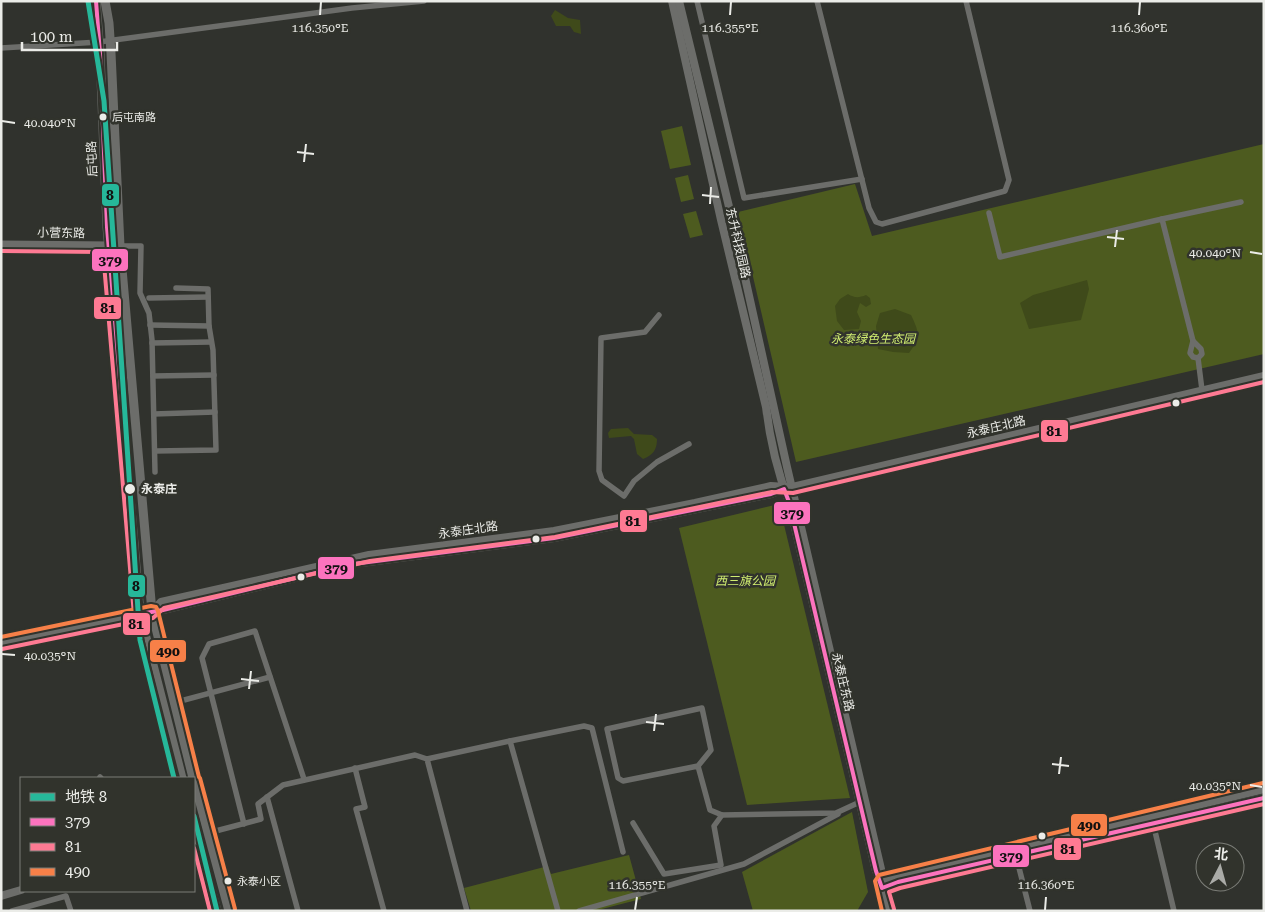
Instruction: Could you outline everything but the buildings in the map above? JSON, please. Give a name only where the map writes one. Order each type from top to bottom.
[{"type":"main road","name":"后屯路","points":[[96,1],[109,246],[140,614],[182,777]]},
{"type":"main road","name":"后屯路","points":[[105,1],[110,40],[120,246],[152,612],[192,777]]},
{"type":"main road","name":"小营东路","points":[[1,245],[120,246]]},
{"type":"main road","name":"后屯路","points":[[195,786],[229,911]]},
{"type":"main road","points":[[195,836],[217,911]]},
{"type":"street","points":[[351,1],[352,8]]},
{"type":"street","points":[[1,48],[99,42],[352,8],[424,1]]},
{"type":"street","name":"东升科技园路","points":[[672,1],[721,220],[766,406],[769,437],[778,475],[786,487]]},
{"type":"street","name":"东升科技园路","points":[[678,1],[734,228],[786,487]]},
{"type":"street","points":[[697,1],[744,198],[862,179]]},
{"type":"street","points":[[816,1],[872,216],[876,222],[882,224],[1005,191],[1009,180],[966,1]]},
{"type":"street","points":[[989,213],[1000,258],[1241,202]]},
{"type":"street","points":[[1162,219],[1193,341],[1190,353],[1193,358],[1198,358]]},
{"type":"street","points":[[120,246],[141,246],[140,293],[149,313],[152,343],[155,472]]},
{"type":"street","points":[[154,451],[216,450],[213,350],[208,326],[208,288],[176,288]]},
{"type":"street","points":[[149,298],[208,297]]},
{"type":"street","points":[[659,315],[645,332],[600,338],[599,471],[602,480],[624,496],[634,481],[657,462],[689,444]]},
{"type":"street","points":[[150,325],[208,326]]},
{"type":"street","points":[[1193,341],[1201,349],[1202,354],[1198,358],[1202,390]]},
{"type":"street","points":[[152,343],[211,342]]},
{"type":"street","points":[[153,376],[214,375]]},
{"type":"street","name":"永泰庄北路","points":[[1,643],[162,610],[353,564],[554,538],[762,496],[786,487],[1264,376]]},
{"type":"street","points":[[154,414],[215,412]]},
{"type":"street","name":"永泰庄东路","points":[[786,487],[876,871],[888,911]]},
{"type":"street","points":[[244,824],[202,658],[209,644],[255,631],[304,779]]},
{"type":"street","points":[[173,703],[270,677]]},
{"type":"street","points":[[702,708],[711,750],[698,766],[623,781],[618,778],[606,729],[702,708]]},
{"type":"street","points":[[208,833],[261,819],[258,804],[283,785],[304,779],[415,755],[427,759],[584,726],[592,728],[624,852]]},
{"type":"street","points":[[510,741],[558,911]]},
{"type":"street","points":[[427,759],[467,911]]},
{"type":"street","points":[[579,911],[744,864],[862,801],[836,813],[722,815],[710,810],[698,766]]},
{"type":"street","points":[[355,768],[366,807],[356,809],[384,911]]},
{"type":"street","points":[[881,884],[1264,789]]},
{"type":"street","points":[[266,798],[298,911]]},
{"type":"street","points":[[881,884],[1016,856],[1264,798]]},
{"type":"street","points":[[633,823],[664,874],[721,865],[714,826],[722,815]]},
{"type":"street","points":[[1153,824],[1174,911]]},
{"type":"street","points":[[1016,856],[1030,911]]},
{"type":"street","points":[[1,896],[20,890]]},
{"type":"street","points":[[12,911],[66,896],[71,911]]},
{"type":"green space","points":[[682,126],[691,165],[670,169],[661,131]]},
{"type":"green space","name":"永泰绿色生态园","points":[[1264,144],[1264,354],[796,462],[738,212],[855,184],[872,236]]},
{"type":"green space","points":[[688,175],[694,199],[681,202],[675,178]]},
{"type":"green space","points":[[696,211],[703,235],[690,238],[683,214]]},
{"type":"green space","name":"西三旗公园","points":[[779,504],[850,798],[747,805],[679,528]]},
{"type":"green space","points":[[852,812],[868,892],[857,911],[753,911],[742,872]]},
{"type":"green space","points":[[629,855],[641,899],[594,911],[471,911],[464,888],[548,866],[551,874]]},
{"type":"shaded area","points":[[555,10],[568,18],[580,20],[581,34],[574,32],[570,26],[556,26],[551,16]]},
{"type":"shaded area","points":[[1087,280],[1089,289],[1081,320],[1029,329],[1020,303],[1033,295]]},
{"type":"shaded area","points":[[848,294],[857,297],[866,295],[870,298],[871,304],[866,307],[860,303],[857,312],[861,321],[859,329],[844,330],[837,321],[835,306],[840,299]]},
{"type":"shaded area","points":[[895,309],[911,315],[916,326],[918,334],[916,343],[909,353],[878,349],[876,326],[880,313]]},
{"type":"shaded area","points":[[628,428],[634,434],[652,435],[657,439],[652,454],[643,459],[637,454],[634,439],[631,436],[609,438],[608,433],[611,429]]},
{"type":"metro line","name":"8","points":[[88,1],[104,101],[140,640],[174,777]]},
{"type":"metro line","name":"8","points":[[195,820],[217,911]]},
{"type":"transit line","name":"379","points":[[96,1],[107,227],[140,614],[353,564],[554,538],[771,494],[784,489],[789,502],[876,871],[882,888],[898,882],[1264,798]]},
{"type":"transit line","name":"81","points":[[1,251],[103,252],[134,615],[176,777]]},
{"type":"transit line","name":"81","points":[[2,649],[153,618],[164,608],[370,561],[555,537],[772,492],[793,493],[1264,382]]},
{"type":"transit line","name":"490","points":[[1,637],[151,606],[156,607],[199,777]]},
{"type":"transit line","name":"490","points":[[200,778],[235,909]]},
{"type":"transit line","name":"490","points":[[882,911],[875,881],[879,875],[1263,783]]},
{"type":"transit line","name":"81","points":[[894,909],[889,892],[900,888],[1264,804]]},
{"type":"transit line","name":"81","points":[[195,852],[210,911]]},
{"type":"place","name":"后屯南路","points":[[103,117]]},
{"type":"place","name":"永泰庄","points":[[130,489]]},
{"type":"place","name":"永泰小区","points":[[228,881]]}]
